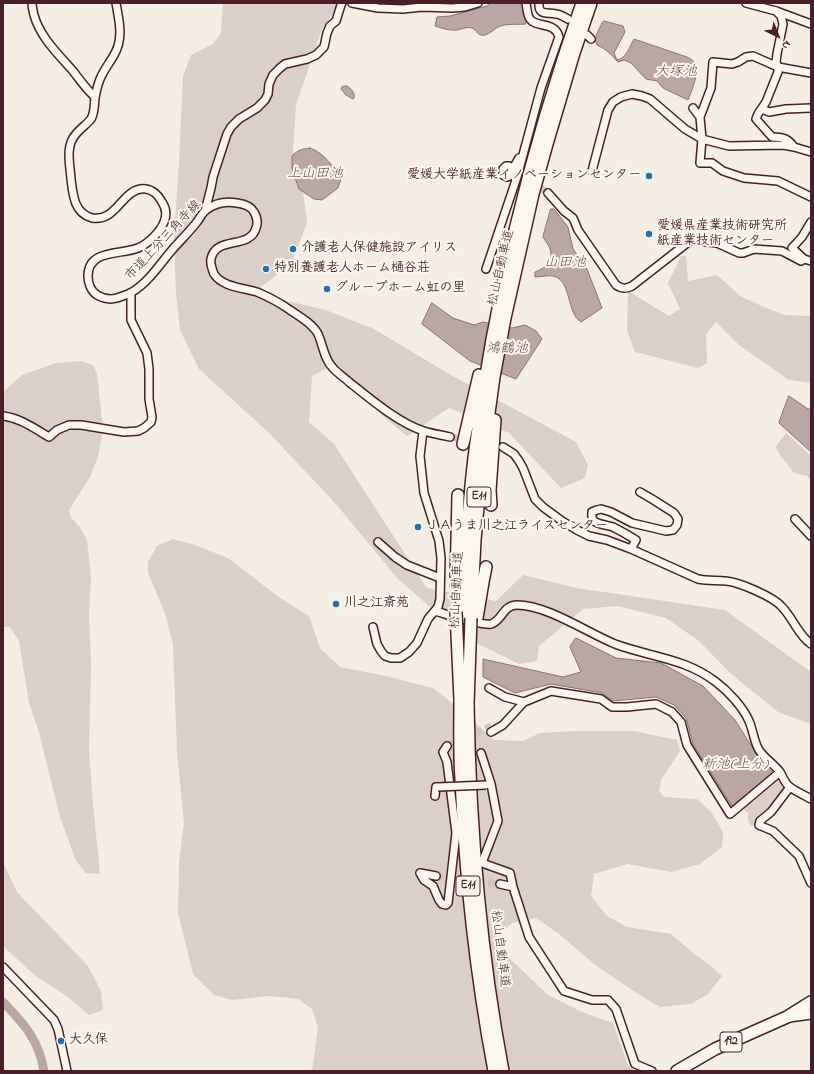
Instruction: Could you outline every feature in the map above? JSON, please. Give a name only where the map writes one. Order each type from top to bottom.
[{"type":"highway","name":"松山自動車道","points":[[501,317],[524,190],[548,105],[582,3]]},
{"type":"highway","name":"松山自動車道","points":[[501,317],[547,144],[574,53],[591,3]]},
{"type":"highway","points":[[574,53],[595,3]]},
{"type":"highway","points":[[463,444],[490,375],[501,317]]},
{"type":"highway","points":[[491,505],[490,375],[501,317]]},
{"type":"highway","name":"松山自動車道","points":[[466,615],[467,531],[475,451],[490,375]]},
{"type":"highway","points":[[458,495],[466,615],[467,702]]},
{"type":"highway","points":[[467,702],[466,615],[482,582],[486,568]]},
{"type":"highway","name":"松山自動車道","points":[[467,702],[476,875],[485,959],[503,1071]]},
{"type":"highway","name":"松山自動車道","points":[[467,702],[460,778],[467,873],[476,960],[494,1071]]},
{"type":"highway","name":"192","points":[[677,1071],[715,1048],[787,1017],[811,1002]]},
{"type":"main road","points":[[787,1017],[811,1014]]},
{"type":"street","points":[[32,3],[34,16],[40,30],[48,42],[78,77],[87,90],[95,97]]},
{"type":"street","name":"市道上分三角寺線","points":[[116,3],[120,28],[120,41],[116,52],[101,76],[95,97],[93,115],[89,122],[74,135],[69,145],[73,192],[77,208],[84,215],[101,218],[112,212],[128,194],[139,189],[151,190],[164,203],[166,215],[161,228],[144,244],[134,249],[104,255],[94,260],[88,274],[88,280],[92,290],[102,298],[110,300],[131,293],[147,280],[196,223],[205,210],[222,202],[247,205],[256,215],[256,229],[251,236],[242,241],[228,243],[216,250],[211,259],[211,266],[215,276],[221,281],[257,292],[291,310],[312,326],[317,333],[326,358],[332,367],[361,391],[401,420],[423,431],[450,437]]},
{"type":"street","points":[[205,210],[213,177],[227,134],[231,127],[239,119],[257,108],[265,100],[273,75],[280,68],[285,64],[307,59],[316,55],[324,47],[327,33],[330,26],[336,21],[342,3]]},
{"type":"street","points":[[352,3],[369,5],[378,8],[403,9],[422,7],[465,7],[478,3]]},
{"type":"street","points":[[486,269],[517,177],[541,88],[560,37],[558,32],[553,28],[531,21],[528,17],[526,3]]},
{"type":"street","points":[[538,3],[540,10],[543,13],[556,14],[568,19]]},
{"type":"street","points":[[746,3],[776,11],[811,24]]},
{"type":"street","points":[[776,11],[781,16],[783,24],[776,62],[778,72],[766,102],[756,119],[772,137],[786,138],[794,147]]},
{"type":"street","points":[[811,73],[778,67],[753,56],[732,64],[713,62],[711,88],[700,117],[702,139],[700,163],[712,163],[723,171],[744,178],[778,181],[811,197]]},
{"type":"street","points":[[592,171],[608,110],[613,102],[621,97],[632,94],[650,99],[685,129],[702,139],[729,146],[783,145],[811,152]]},
{"type":"street","points":[[692,108],[700,117]]},
{"type":"street","points":[[762,109],[769,112],[786,109],[811,108]]},
{"type":"street","points":[[509,166],[505,166],[503,173],[504,176],[507,177],[525,148]]},
{"type":"street","points":[[548,193],[564,211],[573,218],[578,230],[616,285],[620,288],[628,288],[632,286],[691,240],[717,243],[738,253],[743,253],[754,249],[782,250],[801,261],[808,260]]},
{"type":"street","points":[[808,260],[792,248],[802,237],[811,222]]},
{"type":"street","points":[[3,416],[11,417],[28,424],[49,437],[57,430],[69,426],[81,425],[124,432],[138,431],[151,422],[152,417],[149,399],[149,369],[147,354],[131,320],[131,293]]},
{"type":"street","points":[[373,627],[377,644],[385,656],[400,658],[409,652],[417,643],[428,619],[438,607],[440,599],[441,558],[439,541],[424,493],[420,456],[423,431]]},
{"type":"street","points":[[503,447],[514,454],[519,461],[535,499],[543,507],[576,530],[589,536],[607,540],[631,549],[698,579],[706,581],[727,581],[772,599],[784,608],[804,637],[811,644]]},
{"type":"street","points":[[631,549],[636,540],[611,526],[597,523],[591,517],[592,512],[602,509],[632,523],[666,531],[672,530],[677,525],[678,519],[674,513],[640,492]]},
{"type":"street","points":[[795,519],[811,536]]},
{"type":"street","points":[[378,542],[407,565],[440,578]]},
{"type":"street","points":[[435,611],[482,624],[492,624],[498,620],[508,607],[515,605],[528,606],[567,621],[598,637],[666,658],[703,672],[718,683],[730,695],[749,720],[759,749],[780,772],[790,787],[811,799]]},
{"type":"street","points":[[489,688],[505,697],[524,702]]},
{"type":"street","points":[[491,729],[503,725],[524,702],[551,691],[601,699],[612,707],[656,704],[672,712],[681,722],[688,745],[730,814],[780,772]]},
{"type":"street","points":[[436,876],[420,873],[424,880],[433,886],[442,904],[446,905],[448,903],[456,833],[448,762],[443,752],[447,746]]},
{"type":"street","points":[[481,753],[498,821],[482,863],[510,873],[529,937],[564,991],[592,1000],[608,1000],[616,1009],[635,1064],[652,1071]]},
{"type":"street","points":[[435,796],[436,787],[488,784]]},
{"type":"street","points":[[790,787],[771,812],[760,821],[759,825],[773,831],[799,856],[811,883]]},
{"type":"street","points":[[500,884],[513,887]]},
{"type":"street","points":[[3,967],[54,1020],[58,1029],[66,1071]]},
{"type":"shaded area","points":[[223,3],[340,3],[322,29],[296,105],[293,152],[301,177],[307,223],[291,264],[261,287],[270,297],[326,310],[374,329],[449,374],[576,442],[588,465],[585,478],[561,488],[509,433],[449,408],[407,436],[326,369],[312,376],[309,422],[334,444],[427,588],[496,601],[523,575],[577,588],[725,610],[811,672],[811,724],[778,712],[729,672],[699,641],[666,618],[618,606],[583,609],[539,646],[537,661],[519,664],[466,638],[399,580],[335,503],[269,433],[199,369],[180,330],[176,294],[174,236],[183,76],[191,55],[213,44],[221,33]]},
{"type":"shaded area","points":[[681,256],[686,256],[688,281],[717,275],[740,296],[764,307],[784,315],[811,316],[811,383],[789,380],[739,345],[716,322],[706,334],[707,363],[698,368],[635,352],[627,331],[628,291],[669,316],[680,309],[668,283]]},
{"type":"shaded area","points":[[81,361],[93,365],[97,374],[103,429],[98,457],[90,477],[69,510],[71,518],[80,527],[87,540],[91,577],[89,615],[91,664],[89,751],[100,874],[86,873],[76,861],[60,817],[39,732],[29,703],[19,641],[10,627],[3,627],[3,392],[22,375],[56,363]]},
{"type":"shaded area","points":[[786,433],[811,456],[811,481],[807,476],[794,473],[777,451],[776,446]]},
{"type":"shaded area","points":[[173,539],[195,545],[228,558],[280,598],[309,616],[320,648],[340,667],[386,676],[433,688],[461,710],[494,740],[523,741],[540,733],[576,731],[634,731],[677,740],[680,751],[661,780],[659,791],[664,797],[697,799],[711,812],[723,832],[722,847],[700,864],[671,872],[628,864],[594,874],[591,896],[607,916],[627,927],[671,934],[711,966],[722,976],[708,994],[691,1004],[660,1007],[598,967],[559,934],[536,918],[512,923],[494,938],[505,954],[548,995],[582,1012],[613,1023],[628,1065],[634,1071],[312,1071],[318,1028],[312,1009],[298,999],[269,996],[232,1000],[214,995],[193,974],[178,913],[179,862],[184,823],[177,752],[173,644],[165,613],[148,573],[148,562],[157,546]]},
{"type":"shaded area","points":[[782,778],[788,787],[758,825],[751,826],[748,820],[748,813],[743,809]]},
{"type":"shaded area","points":[[3,862],[17,892],[88,966],[101,991],[103,1010],[89,1015],[68,997],[36,976],[3,945]]},
{"type":"water","points":[[490,3],[524,3],[526,24],[501,26],[485,35],[479,34],[472,28],[451,30],[435,26],[437,17],[450,16],[487,6]]},
{"type":"water","name":"大塚池","points":[[604,21],[623,26],[625,32],[614,53],[617,60],[625,55],[634,39],[693,60],[697,69],[688,100],[663,88],[657,81],[646,79],[631,63],[624,60],[618,62],[608,52],[597,45],[596,37]]},
{"type":"water","points":[[347,86],[353,92],[353,99],[346,95],[341,89],[342,87]]},
{"type":"water","name":"上山田池","points":[[310,148],[320,153],[332,165],[341,179],[338,188],[322,200],[314,199],[299,189],[292,169],[292,156],[300,150]]},
{"type":"water","name":"山田池","points":[[551,209],[554,209],[568,227],[573,249],[587,269],[602,308],[581,322],[576,318],[566,290],[559,279],[553,276],[535,277],[535,272],[548,264],[551,258],[549,248],[543,237]]},
{"type":"water","name":"鴻鶴池","points":[[432,303],[453,318],[474,325],[483,322],[512,328],[525,325],[536,331],[542,339],[516,379],[470,361],[422,324]]},
{"type":"water","points":[[789,396],[808,409],[811,409],[811,452],[779,423]]},
{"type":"water","name":"新池(上分)","points":[[576,638],[616,658],[661,663],[703,686],[735,720],[759,758],[773,773],[732,806],[693,744],[686,718],[674,705],[656,697],[613,701],[602,693],[551,684],[515,693],[483,677],[483,659],[563,677],[581,672],[570,647]]},
{"type":"waterway","points":[[3,1002],[30,1033],[42,1060],[44,1071]]},
{"type":"tunnel","points":[[514,170],[548,193]]},
{"type":"tunnel","points":[[450,437],[467,440]]},
{"type":"tunnel","points":[[447,746],[491,726]]},
{"type":"tunnel","points":[[436,876],[500,884]]},
{"type":"place","name":"愛媛大学紙産業イノベーションセンター","points":[[649,176]]},
{"type":"place","name":"愛媛県産業技術研究所 紙産業技術センター","points":[[649,234]]},
{"type":"place","name":"介護老人保健施設アイリス","points":[[293,249]]},
{"type":"place","name":"特別養護老人ホーム樋谷荘","points":[[266,269]]},
{"type":"place","name":"グループホーム虹の里","points":[[327,289]]},
{"type":"place","name":"ＪＡうま川之江ライスセンター","points":[[418,527]]},
{"type":"place","name":"川之江斎苑","points":[[336,604]]},
{"type":"place","name":"大久保","points":[[61,1041]]}]
